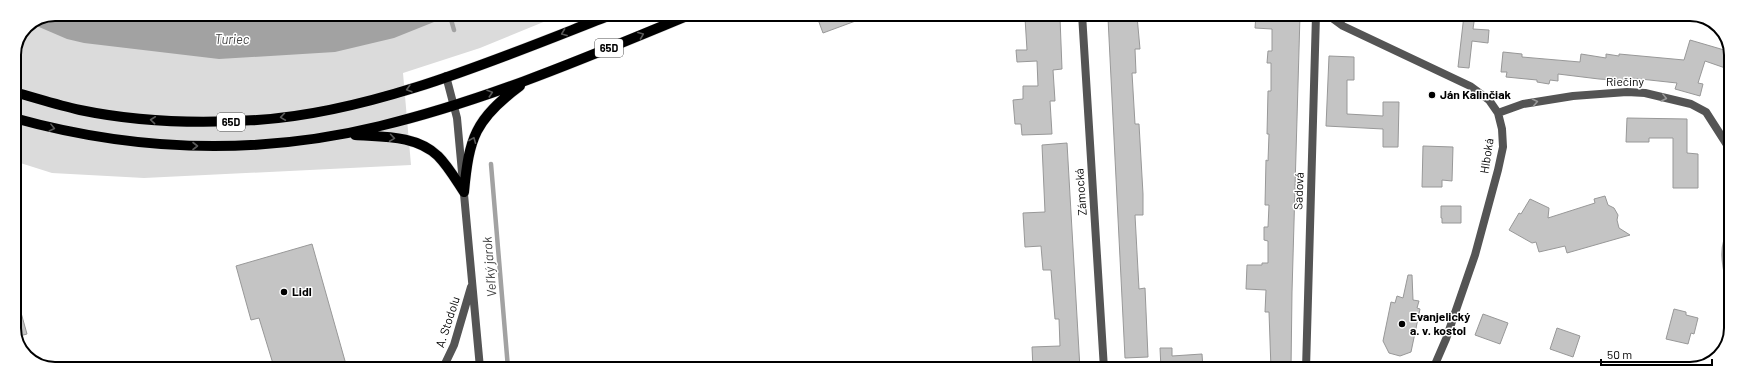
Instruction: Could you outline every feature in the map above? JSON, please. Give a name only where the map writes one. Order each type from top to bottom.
[{"type":"main road","name":"65D","points":[[21,94],[80,110],[165,121],[213,122],[258,120],[334,109],[392,94],[499,58],[595,21]]},
{"type":"main road","name":"65D","points":[[21,120],[75,134],[179,146],[258,145],[339,135],[381,126],[527,81],[675,21]]},
{"type":"main road","points":[[464,192],[468,153],[471,141],[483,119],[506,96],[527,81]]},
{"type":"main road","points":[[339,135],[384,137],[409,140],[438,156],[464,192]]},
{"type":"street","name":"Zámocká","points":[[1082,21],[1104,362]]},
{"type":"street","name":"Sadová","points":[[1306,362],[1316,21]]},
{"type":"street","name":"Hlboká","points":[[1336,21],[1343,26],[1470,86],[1489,100],[1498,113],[1503,141],[1498,170],[1475,256],[1446,339],[1436,362]]},
{"type":"street","points":[[446,76],[457,118],[479,362]]},
{"type":"street","name":"Riečiny","points":[[1498,113],[1523,104],[1573,96],[1627,92],[1645,93],[1691,104],[1706,112],[1724,141]]},
{"type":"street","name":"A. Stodolu","points":[[446,362],[456,339],[472,281]]},
{"type":"shaded area","points":[[546,21],[480,48],[403,73],[411,165],[144,178],[52,173],[21,163],[22,48],[31,31],[48,22]]},
{"type":"water","name":"Turiec","points":[[55,21],[436,21],[394,38],[335,52],[219,59],[84,43],[67,39],[37,26]]},
{"type":"building","points":[[819,21],[855,21],[823,33]]},
{"type":"building","points":[[1025,21],[1060,21],[1062,69],[1053,70],[1055,101],[1050,101],[1052,134],[1022,135],[1021,124],[1015,124],[1013,100],[1023,99],[1023,86],[1038,86],[1037,61],[1017,62],[1016,50],[1027,50]]},
{"type":"building","points":[[1108,21],[1137,21],[1140,49],[1135,49],[1136,73],[1132,73],[1135,124],[1139,124],[1143,215],[1135,215],[1139,289],[1145,288],[1148,357],[1125,358]]},
{"type":"building","points":[[1256,21],[1300,21],[1291,362],[1271,362],[1269,312],[1265,312],[1266,290],[1246,289],[1247,265],[1262,265],[1262,263],[1268,263],[1268,241],[1264,240],[1264,227],[1268,227],[1269,205],[1265,205],[1266,160],[1268,161],[1269,134],[1267,134],[1268,91],[1271,91],[1271,63],[1267,63],[1268,51],[1272,51],[1272,29],[1255,28]]},
{"type":"building","points":[[1463,21],[1474,21],[1473,29],[1489,30],[1488,43],[1472,41],[1469,68],[1458,67]]},
{"type":"building","points":[[1690,40],[1724,50],[1724,68],[1705,61],[1698,83],[1703,84],[1700,96],[1675,89],[1677,83],[1631,78],[1631,81],[1599,79],[1558,74],[1558,81],[1550,80],[1549,84],[1537,82],[1537,80],[1506,77],[1507,72],[1501,72],[1503,52],[1522,54],[1522,57],[1580,62],[1581,54],[1606,58],[1606,54],[1619,56],[1619,54],[1684,60]]},
{"type":"building","points":[[1329,56],[1354,57],[1354,80],[1347,80],[1347,114],[1383,116],[1383,102],[1399,102],[1398,147],[1383,147],[1383,129],[1326,126]]},
{"type":"building","points":[[1627,118],[1687,119],[1687,153],[1698,154],[1698,188],[1673,188],[1673,138],[1649,138],[1649,142],[1626,142]]},
{"type":"building","points":[[1067,143],[1080,362],[1033,362],[1032,347],[1060,346],[1059,319],[1055,319],[1051,270],[1043,270],[1041,246],[1025,247],[1023,213],[1045,212],[1042,145]]},
{"type":"building","points":[[1423,146],[1453,147],[1452,181],[1442,180],[1442,187],[1422,187]]},
{"type":"building","points":[[1605,196],[1608,205],[1614,208],[1618,215],[1617,220],[1619,228],[1630,235],[1567,253],[1565,246],[1539,252],[1536,242],[1532,243],[1509,230],[1519,213],[1521,214],[1530,199],[1549,208],[1548,218],[1595,203],[1594,199]]},
{"type":"building","points":[[1441,206],[1461,206],[1461,223],[1442,223]]},
{"type":"building","name":"Lidl","points":[[312,244],[345,362],[272,362],[259,318],[251,320],[236,266]]},
{"type":"building","name":"Evanjelický a. v. kostol","points":[[1408,275],[1412,275],[1413,300],[1419,301],[1417,308],[1420,309],[1411,352],[1400,356],[1389,353],[1383,341],[1391,302],[1395,303],[1397,296],[1403,298]]},
{"type":"building","points":[[1674,309],[1686,312],[1686,315],[1698,318],[1694,334],[1691,333],[1688,344],[1666,339]]},
{"type":"building","points":[[21,313],[27,334],[22,335]]},
{"type":"building","points":[[1483,314],[1508,323],[1500,344],[1475,335]]},
{"type":"building","points":[[1557,328],[1580,336],[1573,357],[1550,349]]},
{"type":"building","points":[[1160,348],[1172,348],[1172,356],[1202,354],[1203,362],[1161,362]]},
{"type":"waterway","name":"Veľký jarok","points":[[451,21],[454,30]]},
{"type":"waterway","name":"Veľký jarok","points":[[491,164],[508,362]]},
{"type":"waterway","points":[[1724,246],[1724,262]]},
{"type":"place","name":"Ján Kalinčiak","points":[[1432,95]]},
{"type":"place","name":"Lidl","points":[[284,292]]},
{"type":"place","name":"Evanjelický a. v. kostol","points":[[1402,324]]}]
